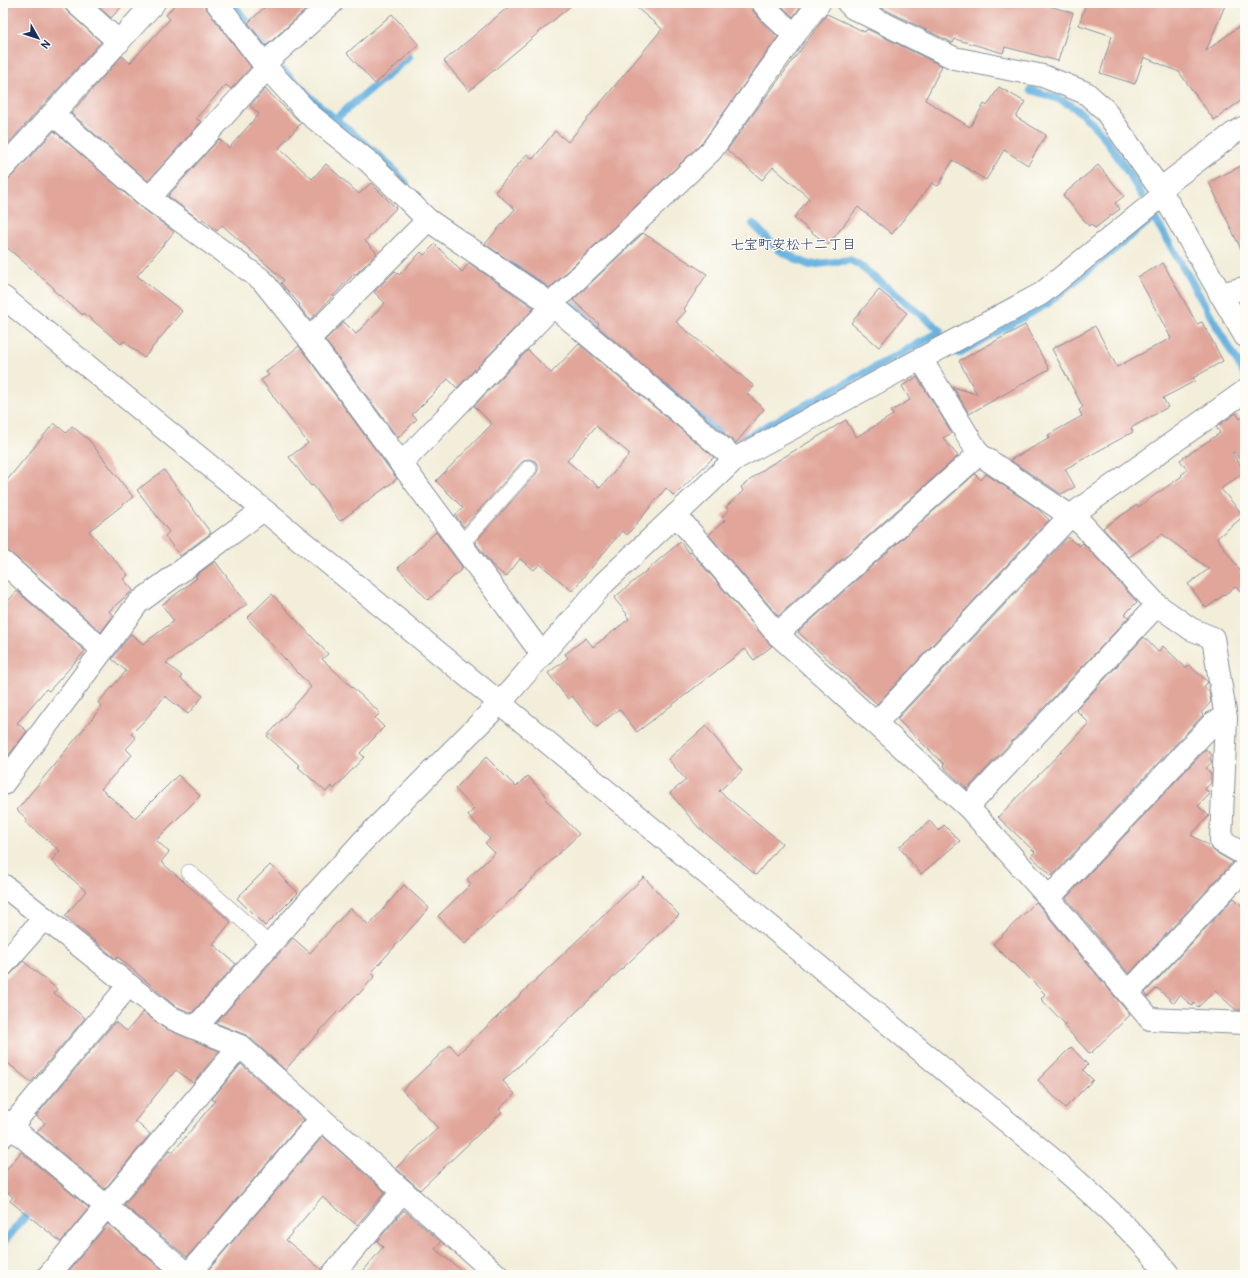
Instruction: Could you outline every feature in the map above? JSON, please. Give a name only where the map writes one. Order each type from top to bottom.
[{"type":"street","points":[[76,3],[119,42]]},
{"type":"street","points":[[3,168],[154,3]]},
{"type":"street","points":[[217,3],[265,66],[309,114],[369,162],[428,220],[552,305],[734,459]]},
{"type":"street","points":[[149,198],[265,66],[332,3]]},
{"type":"street","points":[[763,3],[771,13],[794,35]]},
{"type":"street","points":[[401,464],[552,305],[711,151],[794,35],[819,3]]},
{"type":"street","points":[[848,3],[853,8],[954,58],[1043,76],[1086,93],[1104,109],[1162,192],[1245,336]]},
{"type":"street","points":[[53,114],[149,198],[262,280],[309,339],[542,654]]},
{"type":"street","points":[[196,1028],[362,842],[500,703],[604,583],[734,459],[1041,294],[1234,133],[1245,127]]},
{"type":"street","points":[[309,339],[428,220]]},
{"type":"street","points":[[1220,294],[1245,288]]},
{"type":"street","points":[[3,297],[500,703],[1051,1158],[1091,1193],[1130,1232],[1169,1275]]},
{"type":"street","points":[[921,359],[979,454],[1082,524],[1157,605],[1191,629],[1213,638],[1226,718],[1221,841],[1245,855]]},
{"type":"street","points":[[876,723],[1070,516],[1245,391]]},
{"type":"street","points":[[777,634],[979,454]]},
{"type":"street","points":[[3,784],[138,602],[263,510]]},
{"type":"street","points":[[676,515],[777,634],[968,807],[1049,898],[1150,1019],[1245,1023]]},
{"type":"street","points":[[3,562],[103,650]]},
{"type":"street","points":[[968,807],[1157,605]]},
{"type":"street","points":[[1049,898],[1213,723],[1226,718]]},
{"type":"street","points":[[1128,992],[1245,868]]},
{"type":"street","points":[[3,885],[169,1017],[240,1046],[402,1191],[484,1271]]},
{"type":"street","points":[[3,965],[44,918]]},
{"type":"street","points":[[129,984],[6,1128],[106,1207],[188,1275],[321,1119]]},
{"type":"street","points":[[49,1275],[240,1046]]},
{"type":"street","points":[[332,1275],[402,1191]]},
{"type":"lane","points":[[461,544],[529,468]]},
{"type":"lane","points":[[189,872],[270,945]]},
{"type":"building","points":[[3,3],[64,3],[64,7],[68,12],[101,42],[3,149]]},
{"type":"building","points":[[95,3],[125,3],[111,18]]},
{"type":"building","points":[[176,3],[202,3],[251,67],[231,89],[226,85],[196,118],[201,122],[148,181],[71,113],[122,56],[130,63],[170,19],[166,15]]},
{"type":"building","points":[[269,3],[313,3],[266,46],[248,23]]},
{"type":"building","points":[[513,3],[574,3],[469,91],[444,61]]},
{"type":"building","points":[[631,3],[751,3],[753,11],[778,37],[702,143],[550,288],[485,244],[515,209],[495,192],[527,154],[533,159],[555,131],[568,142],[662,29]]},
{"type":"building","points":[[779,3],[803,3],[793,17]]},
{"type":"building","points":[[883,3],[1039,3],[1073,13],[1058,61],[1005,47],[1003,53],[955,39],[953,43],[880,7]]},
{"type":"building","points":[[1086,3],[1226,3],[1206,51],[1245,22],[1245,98],[1214,120],[1179,72],[1144,57],[1135,84],[1100,73],[1112,36],[1079,25]]},
{"type":"building","points":[[392,14],[419,45],[375,84],[347,53]]},
{"type":"building","points":[[827,14],[865,32],[867,29],[942,66],[925,100],[970,127],[984,104],[987,106],[999,87],[1025,102],[1016,117],[1046,135],[1028,165],[1004,150],[986,180],[953,160],[938,186],[932,183],[892,234],[858,207],[828,245],[794,218],[809,198],[773,167],[762,180],[727,150]]},
{"type":"building","points":[[265,89],[301,123],[279,148],[312,179],[326,164],[359,194],[371,183],[396,208],[365,241],[377,253],[356,274],[355,273],[310,320],[299,306],[300,305],[281,283],[284,280],[222,225],[217,231],[203,219],[201,221],[168,196],[219,139],[229,148],[259,114],[250,106]]},
{"type":"building","points":[[54,131],[141,207],[174,232],[137,276],[182,311],[144,358],[124,341],[121,344],[84,313],[83,315],[53,290],[54,288],[3,244],[3,180],[7,180],[12,176]]},
{"type":"building","points":[[1245,164],[1245,258],[1209,182]]},
{"type":"building","points":[[1098,165],[1124,196],[1115,203],[1120,209],[1095,228],[1091,224],[1089,226],[1063,195]]},
{"type":"building","points":[[643,233],[707,274],[684,309],[686,311],[676,322],[754,386],[747,394],[764,409],[736,443],[597,326],[599,324],[573,300]]},
{"type":"building","points":[[435,244],[462,272],[469,263],[534,308],[457,388],[448,379],[412,415],[417,419],[398,438],[325,340],[344,322],[356,334],[385,303],[374,292],[395,271],[399,275],[421,252],[424,255]]},
{"type":"building","points":[[1163,263],[1197,324],[1202,322],[1223,361],[1193,378],[1195,381],[1163,398],[1168,407],[1131,428],[1133,432],[1065,469],[1075,487],[1061,494],[1010,460],[1050,438],[1048,435],[1082,416],[1079,410],[1083,407],[1052,349],[1095,326],[1117,367],[1171,338],[1138,277]]},
{"type":"building","points":[[879,290],[907,313],[879,347],[851,323]]},
{"type":"building","points":[[1025,325],[1049,369],[969,414],[953,387],[977,394],[959,361]]},
{"type":"building","points":[[579,344],[714,457],[674,496],[666,488],[627,535],[622,531],[572,591],[540,564],[534,570],[520,559],[506,577],[492,565],[475,542],[536,474],[538,466],[535,461],[527,459],[522,462],[464,527],[455,515],[463,508],[436,481],[492,424],[474,406],[528,350],[551,373]],"holes":[[[596,426],[630,454],[600,488],[567,461]]]},
{"type":"building","points":[[299,346],[397,479],[340,521],[313,485],[311,486],[289,457],[308,443],[261,380],[269,375],[266,372]]},
{"type":"building","points":[[917,377],[952,433],[943,438],[958,456],[778,616],[709,535],[725,520],[722,517],[729,510],[726,507],[743,491],[741,487],[767,467],[846,420],[856,437],[893,415],[891,411],[910,400],[902,386]]},
{"type":"building","points":[[1236,413],[1240,419],[1245,415],[1245,467],[1234,452],[1232,453],[1245,471],[1221,489],[1244,516],[1217,538],[1245,578],[1245,594],[1235,587],[1206,608],[1188,584],[1209,569],[1162,534],[1129,557],[1103,528],[1137,505],[1138,507],[1182,476],[1181,475],[1187,470],[1180,460],[1220,433],[1216,427]]},
{"type":"building","points":[[54,423],[66,433],[72,426],[89,440],[133,497],[89,531],[128,575],[123,579],[133,590],[109,611],[113,616],[101,632],[11,553],[3,550],[3,485]]},
{"type":"building","points":[[164,470],[211,533],[180,556],[165,536],[169,532],[137,490]]},
{"type":"building","points":[[975,474],[981,480],[986,474],[1038,509],[1049,520],[877,704],[798,632]]},
{"type":"building","points":[[436,532],[463,568],[428,600],[398,568]]},
{"type":"building","points":[[1068,537],[1079,546],[1083,543],[1137,602],[1125,614],[1129,617],[967,789],[943,766],[944,764],[897,719]]},
{"type":"building","points":[[680,542],[689,553],[691,552],[772,646],[754,660],[745,649],[637,732],[619,709],[597,727],[572,696],[568,699],[548,673],[568,658],[565,654],[586,638],[593,647],[629,619],[626,615],[627,614],[614,598]]},
{"type":"building","points":[[215,561],[247,604],[166,663],[182,676],[180,678],[203,696],[188,714],[165,696],[131,734],[136,738],[126,749],[132,755],[101,789],[135,818],[178,775],[200,796],[156,840],[169,852],[161,862],[231,922],[213,944],[236,964],[192,1013],[175,1006],[118,957],[116,959],[65,916],[86,891],[51,861],[60,851],[25,822],[27,819],[17,810],[102,706],[98,703],[126,671],[112,659],[131,634],[143,644],[174,621],[162,605],[197,578],[195,576]]},
{"type":"building","points":[[17,591],[85,651],[49,691],[46,689],[17,723],[27,731],[3,763],[3,607]]},
{"type":"building","points":[[272,594],[328,654],[322,659],[380,713],[375,718],[384,727],[360,753],[364,757],[334,789],[331,786],[326,792],[267,736],[311,687],[247,618]]},
{"type":"building","points":[[1144,637],[1158,652],[1163,646],[1186,668],[1189,665],[1208,682],[1204,687],[1209,691],[1211,702],[1201,713],[1203,715],[1052,876],[1031,856],[1035,852],[998,817],[1089,723],[1076,710]]},
{"type":"building","points":[[706,726],[742,771],[719,791],[782,843],[756,875],[698,827],[670,793],[686,780],[668,759]]},
{"type":"building","points":[[1206,749],[1212,755],[1210,758],[1212,762],[1206,768],[1211,774],[1211,783],[1205,789],[1210,794],[1198,806],[1209,816],[1191,835],[1210,846],[1215,852],[1233,862],[1129,974],[1066,898]]},
{"type":"building","points":[[486,757],[516,787],[528,776],[548,798],[546,800],[579,834],[465,944],[438,916],[471,884],[467,879],[495,853],[485,843],[490,839],[468,815],[474,809],[455,789]]},
{"type":"building","points":[[930,821],[938,831],[944,825],[960,841],[921,874],[899,847]]},
{"type":"building","points":[[270,865],[298,893],[265,926],[237,898]]},
{"type":"building","points":[[644,877],[679,915],[503,1081],[515,1094],[499,1109],[502,1112],[420,1190],[396,1168],[438,1128],[402,1090],[450,1045],[458,1054]]},
{"type":"building","points":[[404,885],[429,908],[371,973],[375,976],[358,995],[357,994],[340,1012],[338,1011],[285,1070],[248,1036],[216,1023],[293,938],[310,953],[350,908],[369,925]]},
{"type":"building","points":[[1234,898],[1245,909],[1245,1010],[1236,1010],[1215,991],[1198,1007],[1194,1003],[1192,1006],[1180,995],[1174,1003],[1157,988],[1148,997],[1145,993]]},
{"type":"building","points":[[1036,902],[1130,1015],[1090,1054],[1064,1026],[1066,1025],[1041,999],[1045,994],[993,944]]},
{"type":"building","points":[[23,961],[57,989],[54,993],[85,1018],[31,1082],[3,1059],[3,977],[7,977],[12,973]]},
{"type":"building","points":[[143,1012],[164,1028],[219,1051],[193,1083],[176,1070],[135,1121],[150,1134],[105,1189],[37,1132],[45,1123],[36,1116],[115,1022],[127,1031]]},
{"type":"building","points":[[1071,1047],[1088,1065],[1083,1070],[1093,1080],[1065,1108],[1038,1080]]},
{"type":"building","points":[[241,1064],[304,1120],[187,1257],[124,1205],[170,1150],[173,1152],[215,1101],[212,1099]]},
{"type":"building","points":[[323,1136],[385,1192],[357,1225],[322,1197],[286,1240],[321,1269],[320,1275],[204,1275]]},
{"type":"building","points":[[21,1152],[89,1208],[61,1242],[10,1201],[13,1197],[3,1189],[3,1174]]},
{"type":"building","points":[[404,1210],[441,1242],[435,1249],[467,1275],[360,1275],[383,1247],[377,1241]]},
{"type":"building","points":[[108,1224],[169,1275],[65,1275]]},
{"type":"waterway","points":[[232,3],[268,50]]},
{"type":"waterway","points":[[335,119],[409,57]]},
{"type":"waterway","points":[[284,71],[315,102],[384,160],[406,183]]},
{"type":"waterway","points":[[1031,90],[1062,101],[1083,114],[1111,147],[1142,195]]},
{"type":"waterway","points":[[959,353],[1048,303],[1154,217],[1245,375]]},
{"type":"waterway","points":[[753,224],[779,250],[810,265],[850,260],[858,264],[940,330]]},
{"type":"waterway","points":[[512,264],[541,283]]},
{"type":"waterway","points":[[570,303],[719,431]]},
{"type":"waterway","points":[[728,439],[734,444],[938,333]]},
{"type":"waterway","points":[[3,1243],[34,1206]]},
{"type":"district","name":"七宝町安松十二丁目","points":[[793,244]]}]
